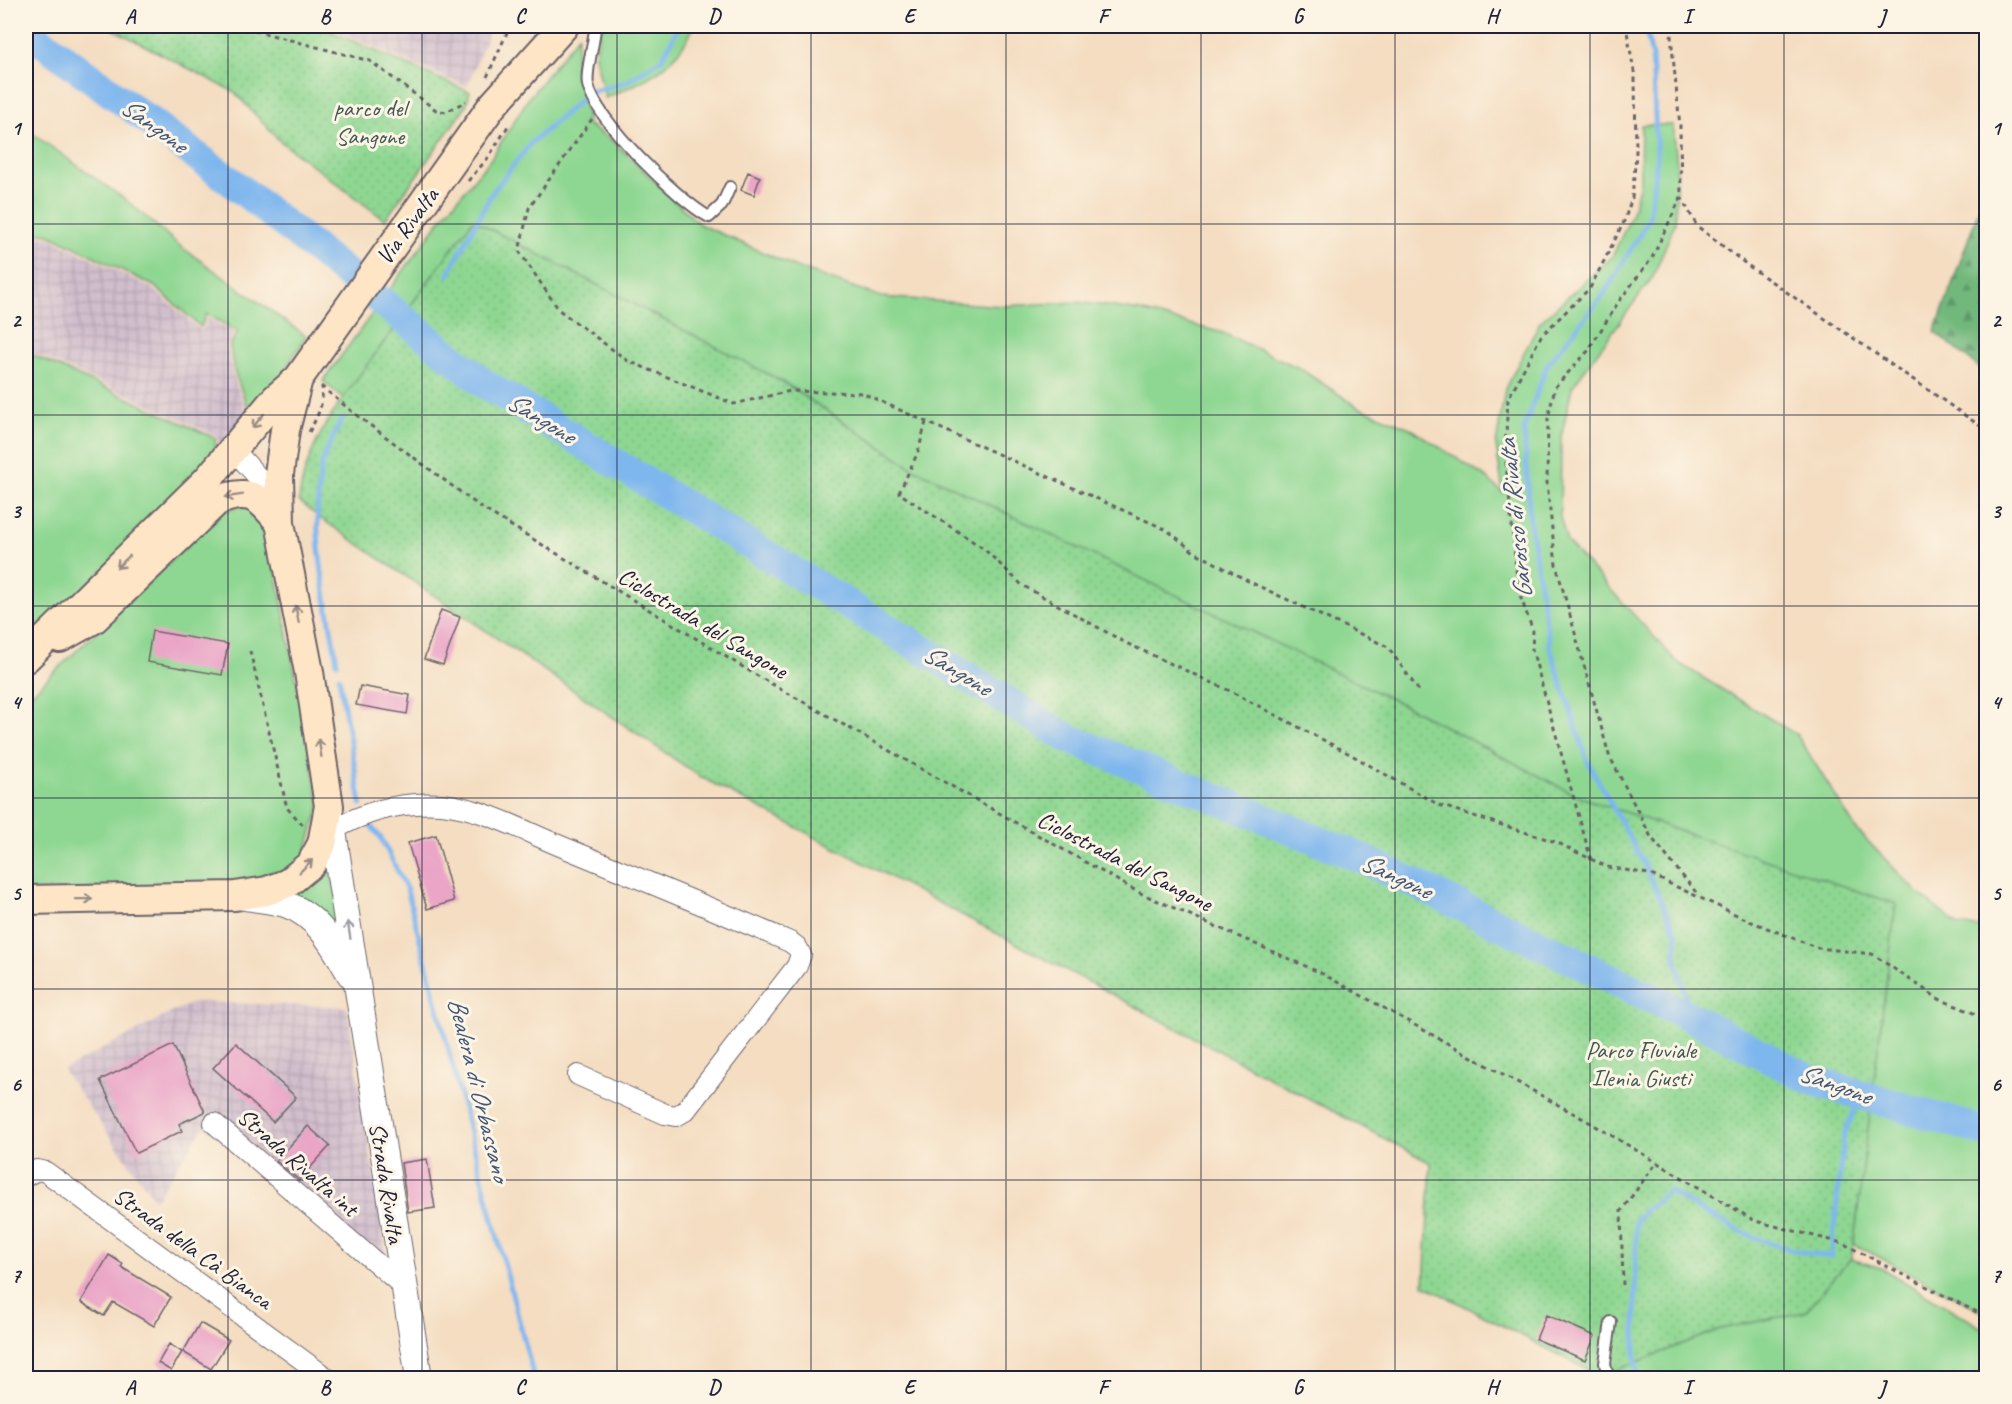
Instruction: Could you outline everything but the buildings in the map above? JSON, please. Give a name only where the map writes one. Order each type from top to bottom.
[{"type":"main road","name":"Via Rivalta","points":[[518,74],[542,26]]},
{"type":"main road","name":"Via Rivalta","points":[[308,375],[416,214],[518,74],[564,26]]},
{"type":"main road","points":[[26,658],[207,480],[276,399],[308,375]]},
{"type":"main road","points":[[26,900],[235,896],[267,891],[288,883],[311,864],[328,827],[309,672],[280,523],[279,474],[285,430],[308,375]]},
{"type":"main road","points":[[26,658],[93,620],[217,501],[229,496],[253,495],[261,500],[280,523]]},
{"type":"street","points":[[234,450],[265,485],[280,523]]},
{"type":"street","points":[[328,827],[374,810],[424,805],[460,807],[615,869],[797,947],[801,955],[797,966],[685,1111],[676,1116],[665,1114],[578,1075]]},
{"type":"street","name":"Strada Rivalta","points":[[328,827],[358,988],[419,1378]]},
{"type":"street","name":"Strada Rivalta","points":[[235,896],[285,904],[309,916],[330,940],[358,988]]},
{"type":"street","name":"Strada Rivalta int","points":[[214,1123],[403,1286]]},
{"type":"street","name":"Strada della Cà Bianca","points":[[26,1176],[37,1170],[46,1172],[327,1378]]},
{"type":"lane","points":[[595,26],[587,84],[598,110],[650,168],[695,209],[710,217],[722,205],[730,187]]},
{"type":"lane","points":[[1608,1378],[1605,1363],[1611,1322]]},
{"type":"path","points":[[237,26],[370,61],[436,110],[446,112],[471,99]]},
{"type":"path","points":[[483,85],[510,26]]},
{"type":"path","points":[[1591,860],[1532,650],[1533,630],[1518,590],[1505,452],[1508,399],[1541,336],[1590,288],[1623,224],[1632,198],[1636,154],[1635,77],[1626,26]]},
{"type":"path","points":[[1670,26],[1680,126],[1681,196],[1652,258],[1619,301],[1588,351],[1555,387],[1548,418],[1547,483],[1556,565],[1609,755],[1651,837],[1696,889],[1700,898]]},
{"type":"path","points":[[598,110],[529,208],[519,251],[559,310],[628,362],[734,404],[790,391],[862,393],[1167,530],[1193,551],[1250,582],[1388,647],[1419,692]]},
{"type":"path","points":[[1681,196],[1697,226],[1721,245],[1986,430]]},
{"type":"path","name":"Ciclostrada del Sangone","points":[[308,375],[355,414],[482,508],[756,675],[1138,892],[1321,973],[1657,1162],[1755,1221],[1842,1243],[1986,1317]]},
{"type":"path","points":[[926,422],[918,452],[899,493],[983,548],[1022,585],[1126,643],[1228,690],[1348,753],[1439,805],[1556,842],[1607,867],[1649,874],[1818,948],[1872,954],[1939,999],[1986,1018]]},
{"type":"path","points":[[250,651],[287,808],[328,827]]},
{"type":"path","points":[[1623,1285],[1620,1244],[1622,1211],[1657,1162]]},
{"type":"shaded area","points":[[324,26],[491,26],[467,87]]},
{"type":"shaded area","points":[[26,233],[48,237],[152,288],[202,331],[207,318],[235,332],[227,346],[232,371],[245,408],[258,414],[219,451],[217,436],[26,349]]},
{"type":"shaded area","points":[[196,1002],[347,1007],[391,1284],[205,1126],[155,1200],[63,1070],[178,1009]]},
{"type":"green space","name":"parco del Sangone","points":[[107,26],[318,26],[470,92],[466,106],[385,220],[280,141],[234,92]]},
{"type":"green space","points":[[601,26],[694,26],[678,53],[669,63],[647,79],[605,98],[595,56]]},
{"type":"green space","points":[[578,36],[576,60],[588,125],[613,141],[699,224],[796,267],[881,297],[1002,306],[1078,302],[1141,311],[1223,333],[1299,368],[1358,407],[1410,428],[1487,478],[1503,493],[1496,445],[1505,389],[1540,322],[1612,257],[1631,216],[1640,184],[1641,125],[1673,125],[1677,164],[1675,223],[1653,277],[1572,387],[1561,438],[1560,517],[1567,542],[1677,662],[1797,735],[1856,829],[1918,893],[1959,926],[1986,927],[1986,1313],[1856,1245],[1756,1217],[357,411],[323,381],[442,218],[490,160],[528,99]]},
{"type":"green space","points":[[26,129],[126,200],[180,246],[306,336],[260,411],[247,406],[234,370],[230,346],[238,331],[206,314],[201,327],[154,286],[49,234],[26,231]]},
{"type":"green space","points":[[1979,209],[1986,211],[1986,373],[1935,332]]},
{"type":"green space","name":"Parco Fluviale Ilenia Giusti","points":[[473,220],[783,382],[913,468],[1412,709],[1577,796],[1896,904],[1852,1257],[1805,1312],[1720,1329],[1615,1371],[1598,1375],[1424,1285],[1431,1163],[701,777],[317,516],[299,501],[303,478],[319,436],[343,397]]},
{"type":"green space","points":[[26,352],[215,438],[216,450],[200,476],[26,644]]},
{"type":"green space","points":[[240,506],[266,517],[320,806],[304,858],[264,883],[26,891],[26,699],[222,512]]},
{"type":"green space","points":[[328,862],[347,935],[294,902],[292,889]]},
{"type":"green space","points":[[1816,1249],[1881,1268],[1986,1330],[1986,1378],[1616,1378],[1613,1368]]},
{"type":"waterway","name":"Bealera di Orbassano","points":[[448,275],[492,193],[532,142],[590,92],[626,82],[662,59],[679,26]]},
{"type":"waterway","name":"Garosso di Rivalta","points":[[1645,26],[1652,56],[1657,157],[1649,219],[1604,294],[1547,365],[1524,428],[1530,522],[1550,648],[1587,760],[1644,864],[1677,935],[1675,956],[1691,1017]]},
{"type":"waterway","name":"Sangone","points":[[26,30],[233,183],[485,384],[1068,738],[1361,858],[1691,1017],[1811,1080],[1986,1132]]},
{"type":"waterway","name":"Bealera di Orbassano","points":[[337,663],[324,589],[317,514],[323,459],[342,419]]},
{"type":"waterway","name":"Bealera di Orbassano","points":[[339,677],[361,804]]},
{"type":"waterway","name":"Bealera di Orbassano","points":[[366,820],[381,838],[407,890],[534,1378]]},
{"type":"waterway","points":[[1638,1378],[1635,1351],[1636,1219],[1669,1191],[1708,1215],[1765,1242],[1831,1257],[1844,1135],[1861,1095]]}]
